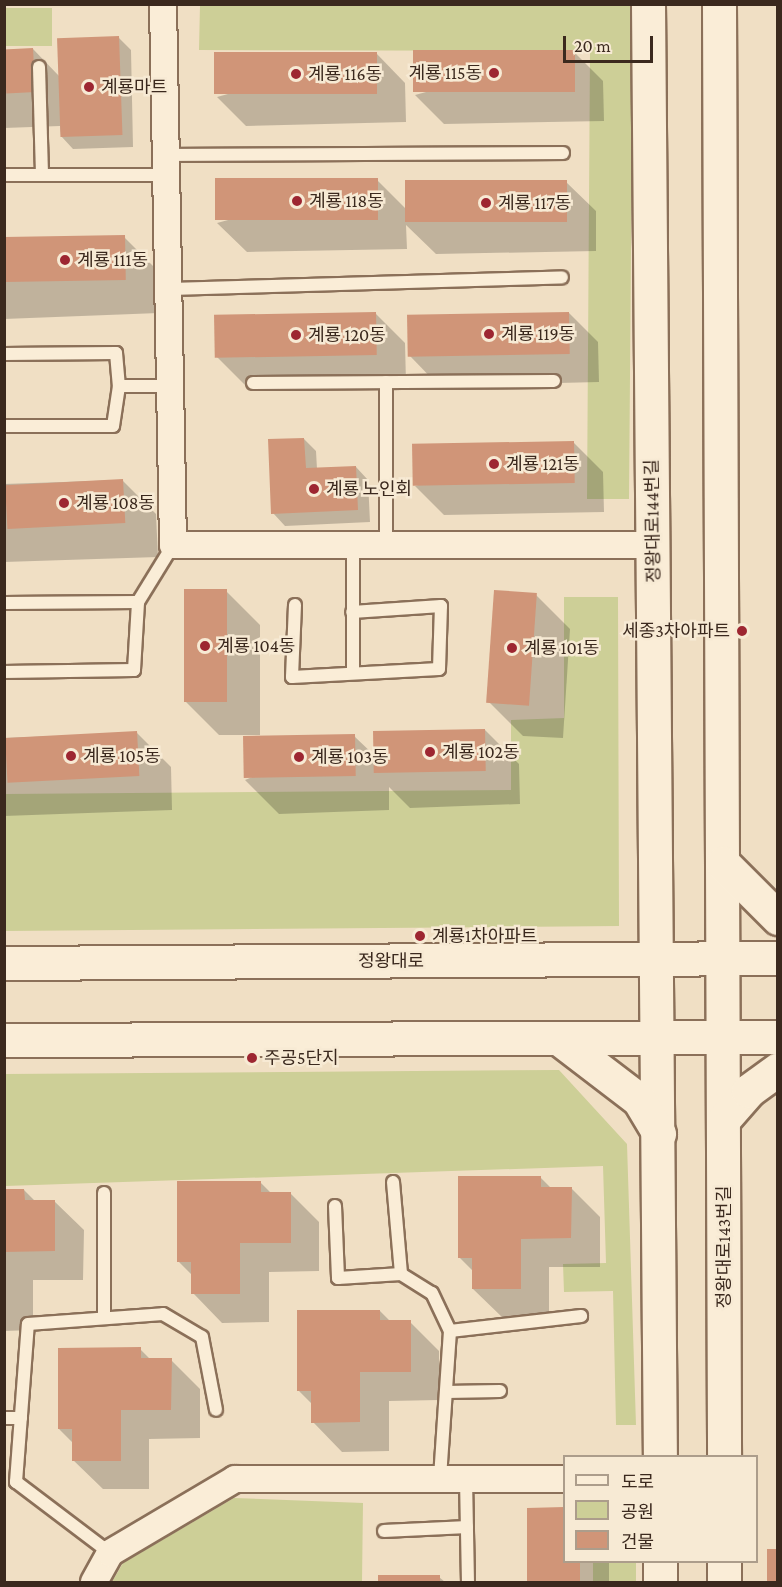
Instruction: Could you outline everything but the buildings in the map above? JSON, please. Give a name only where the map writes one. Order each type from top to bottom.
[{"type":"street","points":[[163,4],[173,544],[653,545]]},
{"type":"street","name":"정왕대로144번길","points":[[648,4],[658,1037]]},
{"type":"street","points":[[719,4],[724,1036]]},
{"type":"street","points":[[723,863],[777,918]]},
{"type":"street","name":"정왕대로","points":[[4,963],[777,958]]},
{"type":"street","name":"정왕대로143번길","points":[[724,1036],[724,1455]]},
{"type":"street","points":[[4,1040],[777,1036]]},
{"type":"street","points":[[658,1037],[660,1455]]},
{"type":"street","points":[[558,1038],[639,1100],[659,1133]]},
{"type":"street","points":[[724,1119],[748,1091],[777,1069]]},
{"type":"street","points":[[94,1582],[110,1553],[236,1479],[563,1479]]},
{"type":"street","points":[[660,1563],[660,1582]]},
{"type":"street","points":[[724,1563],[724,1582]]},
{"type":"lane","points":[[39,67],[42,175]]},
{"type":"lane","points":[[4,175],[42,175],[166,165],[563,153]]},
{"type":"lane","points":[[168,289],[562,277]]},
{"type":"lane","points":[[4,354],[116,353],[119,386],[113,426],[4,426]]},
{"type":"lane","points":[[254,383],[554,381]]},
{"type":"lane","points":[[386,382],[386,545]]},
{"type":"lane","points":[[119,386],[170,386]]},
{"type":"lane","points":[[4,672],[134,670],[138,602],[173,544]]},
{"type":"lane","points":[[353,545],[354,673]]},
{"type":"lane","points":[[4,603],[138,602]]},
{"type":"lane","points":[[295,605],[292,677],[439,669],[441,606],[352,612]]},
{"type":"lane","points":[[393,1182],[401,1274]]},
{"type":"lane","points":[[104,1193],[104,1318]]},
{"type":"lane","points":[[335,1206],[338,1278],[401,1274],[432,1293],[450,1331],[440,1478]]},
{"type":"lane","points":[[110,1553],[16,1482],[28,1324],[163,1314],[202,1337],[216,1410]]},
{"type":"lane","points":[[450,1331],[581,1316]]},
{"type":"lane","points":[[446,1392],[500,1391]]},
{"type":"lane","points":[[4,1418],[21,1418]]},
{"type":"lane","points":[[466,1479],[468,1582]]},
{"type":"lane","points":[[384,1531],[467,1527]]},
{"type":"green space","points":[[200,5],[633,5],[629,499],[587,499],[590,51],[199,50]]},
{"type":"green space","points":[[5,8],[52,8],[52,46],[5,46]]},
{"type":"green space","points":[[564,597],[618,597],[619,926],[5,931],[5,794],[511,790],[511,720],[564,718]]},
{"type":"green space","points":[[559,1070],[627,1144],[636,1425],[616,1425],[613,1291],[564,1292],[563,1264],[606,1263],[603,1166],[5,1186],[5,1074]]},
{"type":"green space","points":[[234,1498],[363,1503],[362,1582],[112,1582],[123,1563]]},
{"type":"green space","points":[[593,1563],[636,1563],[636,1582],[593,1582]]},
{"type":"place","name":"계룡 115동","points":[[494,73]]},
{"type":"place","name":"계룡 116동","points":[[296,74]]},
{"type":"place","name":"계룡마트","points":[[89,87]]},
{"type":"place","name":"계룡 118동","points":[[297,201]]},
{"type":"place","name":"계룡 117동","points":[[486,203]]},
{"type":"place","name":"계룡 111동","points":[[65,260]]},
{"type":"place","name":"계룡 119동","points":[[489,334]]},
{"type":"place","name":"계룡 120동","points":[[296,335]]},
{"type":"place","name":"계룡 121동","points":[[494,464]]},
{"type":"place","name":"계룡 노인회","points":[[314,489]]},
{"type":"place","name":"계룡 108동","points":[[64,503]]},
{"type":"place","name":"세종3차아파트","points":[[742,631]]},
{"type":"place","name":"계룡 104동","points":[[205,646]]},
{"type":"place","name":"계룡 101동","points":[[512,648]]},
{"type":"place","name":"계룡 102동","points":[[430,752]]},
{"type":"place","name":"계룡 105동","points":[[71,756]]},
{"type":"place","name":"계룡 103동","points":[[299,757]]},
{"type":"place","name":"계룡1차아파트","points":[[420,936]]},
{"type":"place","name":"주공5단지","points":[[252,1058]]}]
